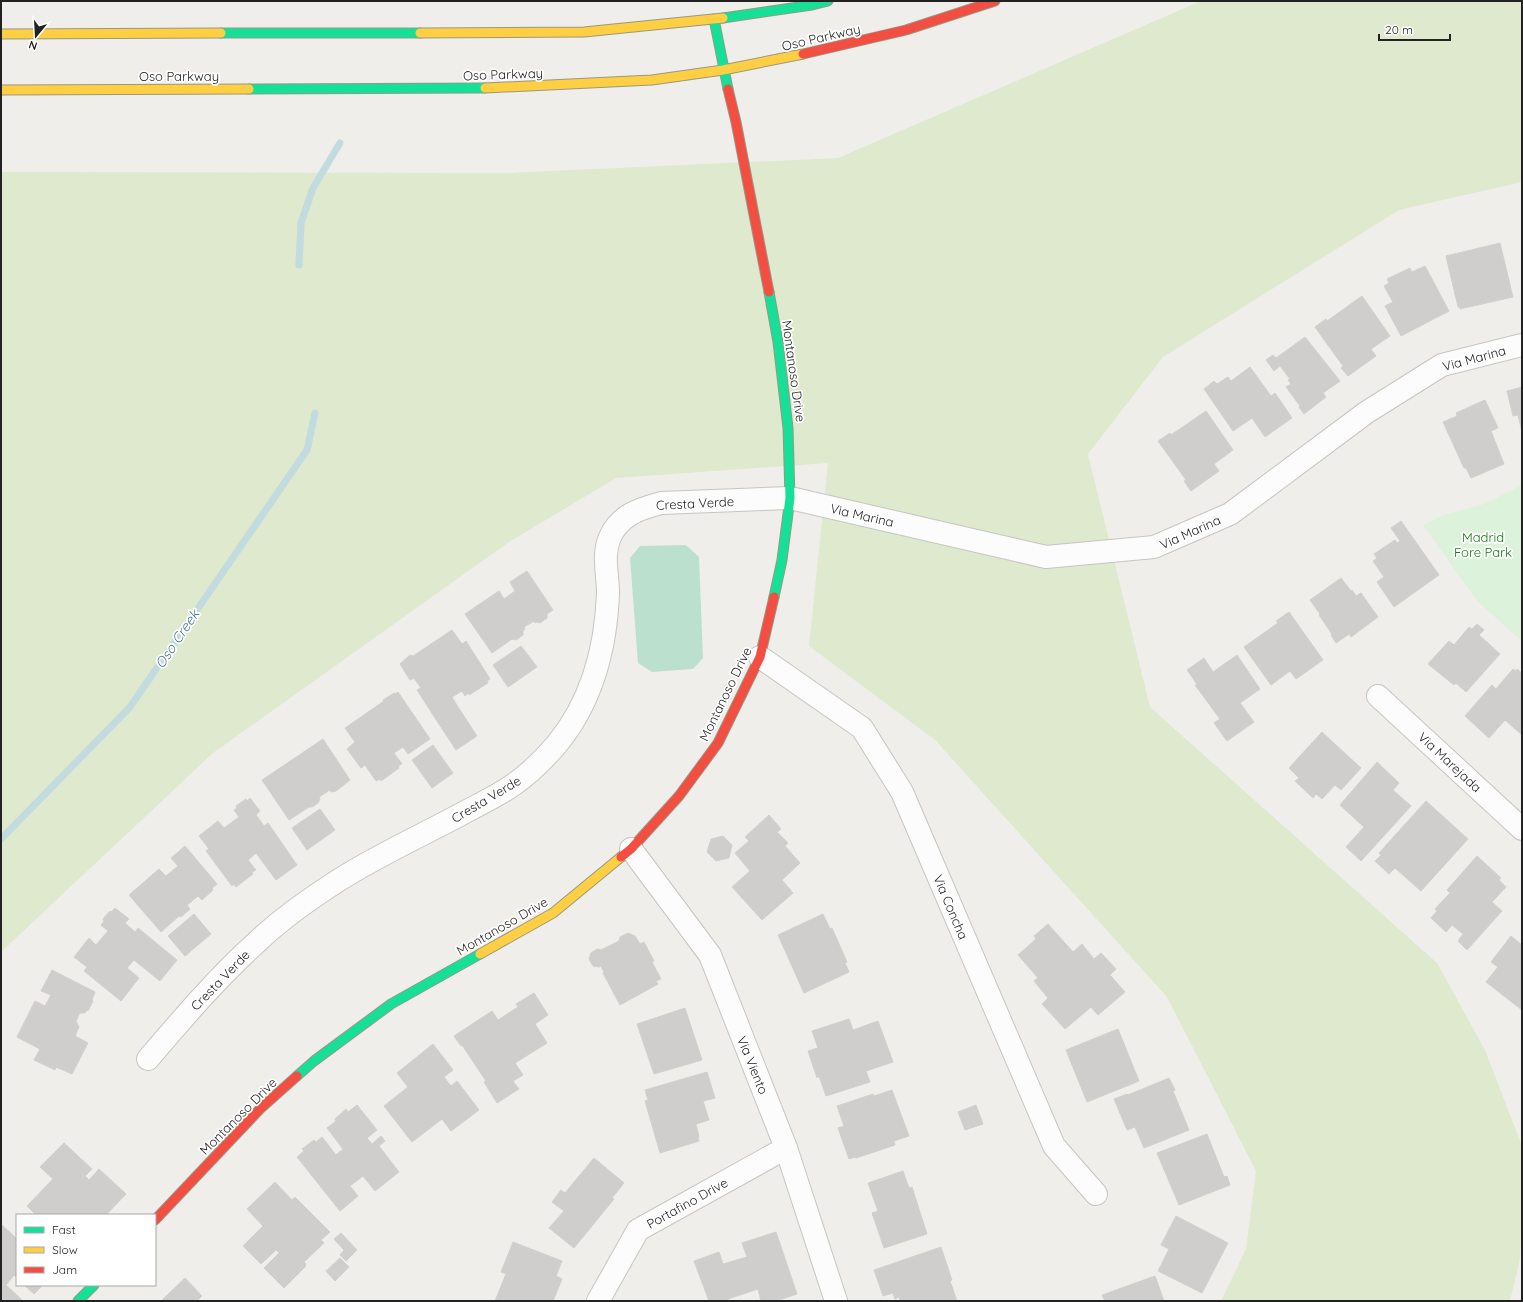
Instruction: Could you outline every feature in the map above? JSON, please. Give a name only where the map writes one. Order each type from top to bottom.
[{"type":"main road","points":[[1,34],[584,32],[714,19],[812,5],[828,1]]},
{"type":"main road","name":"Oso Parkway","points":[[1,90],[500,88],[652,80],[723,70],[810,54],[906,30],[995,1]]},
{"type":"main road","name":"Montanoso Drive","points":[[156,1219],[260,1109],[314,1061],[391,1004],[553,913],[631,849],[679,796],[718,743],[760,657],[782,560],[790,498],[788,428],[778,342],[736,122],[723,70],[714,19]]},
{"type":"main road","points":[[78,1301],[93,1286]]},
{"type":"street","name":"Via Marina","points":[[790,498],[1046,557],[1154,547],[1230,514],[1367,412],[1442,365],[1522,345]]},
{"type":"street","name":"Cresta Verde","points":[[148,1059],[190,1010],[253,946],[292,913],[340,880],[514,785],[558,743],[576,716],[592,686],[602,653],[608,591],[605,553],[609,538],[618,522],[630,513],[661,503],[790,498]]},
{"type":"street","name":"Via Concha","points":[[760,657],[862,728],[902,792],[1054,1146],[1096,1194]]},
{"type":"street","name":"Via Marejada","points":[[1378,696],[1522,829]]},
{"type":"street","name":"Via Viento","points":[[631,849],[710,955],[786,1148],[836,1301]]},
{"type":"street","name":"Portafino Drive","points":[[598,1301],[638,1230],[786,1148]]},
{"type":"green space","points":[[1201,1],[1522,1],[1522,182],[1399,210],[1163,357],[1088,454],[1150,707],[1437,963],[1485,1050],[1522,1146],[1520,1259],[1510,1301],[1221,1301],[1246,1249],[1256,1171],[1167,997],[935,740],[809,646],[828,463],[616,478],[509,542],[213,753],[1,952],[1,172],[508,173],[838,158]]},
{"type":"green space","name":"Madrid Fore Park","points":[[1522,485],[1522,641],[1477,601],[1423,525],[1444,515],[1484,504]]},
{"type":"green space","points":[[686,545],[699,557],[703,658],[693,669],[652,672],[638,663],[630,558],[640,546]]},
{"type":"building","points":[[1500,243],[1513,297],[1460,309],[1460,307],[1458,307],[1446,256]]},
{"type":"building","points":[[1425,266],[1449,311],[1401,336],[1385,306],[1393,302],[1384,286],[1389,283],[1387,279],[1410,268],[1412,272]]},
{"type":"building","points":[[1362,296],[1390,336],[1371,349],[1376,356],[1348,376],[1341,368],[1343,366],[1315,327],[1326,319],[1327,321]]},
{"type":"building","points":[[1305,337],[1340,381],[1323,393],[1326,397],[1304,414],[1286,387],[1291,384],[1288,380],[1290,379],[1280,366],[1274,371],[1266,360],[1273,355],[1276,358]]},
{"type":"building","points":[[1250,367],[1271,396],[1275,393],[1292,418],[1265,437],[1252,418],[1233,431],[1204,389],[1214,381],[1217,384],[1228,377],[1231,381]]},
{"type":"building","points":[[1522,387],[1522,432],[1518,415],[1513,416],[1507,391]]},
{"type":"building","points":[[1485,400],[1498,428],[1491,431],[1504,464],[1471,478],[1466,468],[1464,468],[1443,422],[1457,416],[1456,413]]},
{"type":"building","points":[[1206,411],[1233,450],[1214,464],[1219,471],[1191,491],[1184,481],[1186,480],[1158,441],[1170,433],[1171,435]]},
{"type":"building","points":[[1401,521],[1439,575],[1394,607],[1377,582],[1384,577],[1373,561],[1377,558],[1374,554],[1395,540],[1397,543],[1400,541],[1391,528]]},
{"type":"building","points":[[527,571],[553,610],[547,614],[547,618],[540,623],[535,623],[534,621],[524,627],[525,629],[523,631],[523,635],[516,640],[512,639],[492,653],[465,614],[499,591],[504,599],[515,591],[510,582]]},
{"type":"building","points":[[1341,578],[1356,596],[1361,593],[1378,617],[1351,637],[1349,634],[1336,643],[1331,635],[1332,634],[1319,615],[1320,614],[1310,600]]},
{"type":"building","points":[[1289,612],[1323,660],[1296,679],[1290,671],[1271,685],[1244,647],[1278,623],[1276,621]]},
{"type":"building","points":[[1477,624],[1484,630],[1479,635],[1500,654],[1466,692],[1456,683],[1454,685],[1428,664],[1449,641],[1454,645],[1469,627],[1472,629]]},
{"type":"building","points":[[452,630],[462,644],[466,641],[490,679],[487,681],[488,683],[469,695],[468,693],[465,696],[462,691],[452,697],[458,707],[437,721],[417,690],[421,688],[414,678],[410,680],[400,664],[410,655],[413,656]]},
{"type":"building","points":[[521,646],[537,667],[508,687],[493,665]]},
{"type":"building","points":[[1237,655],[1260,689],[1240,703],[1254,722],[1227,741],[1214,723],[1220,719],[1195,685],[1197,684],[1187,670],[1204,658],[1213,672]]},
{"type":"building","points":[[1513,669],[1516,671],[1517,669],[1522,673],[1522,735],[1505,720],[1489,738],[1465,716],[1492,685],[1496,689]]},
{"type":"building","points":[[398,692],[430,739],[408,754],[403,747],[394,753],[402,764],[398,766],[399,768],[381,781],[380,779],[376,781],[365,765],[361,768],[347,749],[355,742],[345,728],[384,701],[383,700]]},
{"type":"building","points":[[458,707],[477,736],[456,750],[437,721]]},
{"type":"building","points":[[1322,732],[1361,768],[1341,790],[1335,785],[1322,799],[1316,794],[1313,798],[1295,781],[1299,778],[1289,768]]},
{"type":"building","points":[[323,739],[350,780],[336,791],[331,792],[330,790],[319,797],[320,799],[318,803],[289,820],[262,780]]},
{"type":"building","points":[[433,745],[453,773],[432,788],[412,760]]},
{"type":"building","points":[[1377,762],[1399,783],[1393,790],[1411,806],[1361,861],[1346,847],[1364,827],[1340,805]]},
{"type":"building","points":[[250,798],[260,811],[256,815],[264,826],[268,823],[297,865],[276,880],[256,853],[248,860],[256,870],[236,887],[234,884],[232,886],[206,851],[209,849],[199,836],[218,821],[224,828],[239,817],[234,810],[237,808],[236,806]]},
{"type":"building","points":[[1426,801],[1468,839],[1421,891],[1395,868],[1389,874],[1375,861],[1381,855],[1379,853]]},
{"type":"building","points":[[320,809],[335,830],[307,850],[292,828]]},
{"type":"building","points":[[769,815],[781,829],[777,832],[788,843],[785,846],[800,863],[782,880],[793,893],[762,920],[732,887],[750,871],[735,853],[749,841],[745,837]]},
{"type":"building","points":[[723,836],[732,845],[729,858],[716,861],[707,852],[711,839]]},
{"type":"building","points":[[185,846],[217,884],[202,900],[198,896],[187,905],[190,909],[181,917],[179,916],[161,932],[129,895],[159,869],[166,876],[178,866],[171,858]]},
{"type":"building","points":[[1477,856],[1501,878],[1499,880],[1506,887],[1492,902],[1502,911],[1467,950],[1458,941],[1463,934],[1452,925],[1446,932],[1431,918],[1437,911],[1435,909],[1450,893],[1447,890]]},
{"type":"building","points":[[115,908],[129,919],[125,923],[135,932],[138,928],[177,960],[160,981],[134,960],[127,968],[139,978],[121,1001],[84,971],[87,967],[74,957],[89,938],[96,945],[108,931],[101,925],[104,921],[103,919]]},
{"type":"building","points":[[194,914],[211,934],[185,956],[168,936]]},
{"type":"building","points":[[823,914],[830,929],[832,928],[847,962],[845,963],[849,972],[804,993],[778,935]]},
{"type":"building","points":[[1048,924],[1073,952],[1082,944],[1094,959],[1101,953],[1116,969],[1110,975],[1125,992],[1098,1015],[1091,1007],[1065,1029],[1042,1004],[1048,998],[1034,981],[1038,978],[1018,955],[1036,939],[1034,936]]},
{"type":"building","points":[[628,933],[635,936],[640,944],[644,942],[661,979],[656,981],[658,984],[620,1005],[603,973],[604,972],[601,966],[593,966],[589,959],[591,953],[597,949],[601,950],[619,941],[620,937]]},
{"type":"building","points":[[1511,936],[1522,945],[1522,1010],[1486,982],[1498,967],[1491,962]]},
{"type":"building","points":[[52,970],[95,992],[93,1001],[88,1011],[87,1010],[85,1013],[80,1013],[76,1021],[79,1027],[75,1036],[88,1043],[72,1074],[56,1067],[55,1070],[34,1060],[40,1049],[17,1037],[35,1001],[45,1006],[51,995],[41,991]]},
{"type":"building","points":[[534,993],[548,1015],[535,1024],[547,1043],[515,1063],[523,1075],[513,1081],[519,1089],[497,1103],[484,1082],[486,1081],[462,1045],[461,1046],[454,1036],[492,1011],[498,1020],[518,1007],[516,1004]]},
{"type":"building","points":[[685,1008],[702,1060],[654,1074],[637,1024]]},
{"type":"building","points":[[849,1019],[853,1030],[878,1021],[893,1062],[866,1071],[870,1082],[826,1096],[819,1076],[817,1078],[808,1051],[818,1048],[812,1031]]},
{"type":"building","points":[[1118,1029],[1139,1081],[1087,1102],[1066,1050]]},
{"type":"building","points":[[433,1044],[453,1070],[444,1077],[451,1086],[457,1081],[479,1110],[451,1131],[442,1119],[412,1142],[384,1106],[408,1087],[397,1073]]},
{"type":"building","points":[[707,1072],[715,1098],[703,1101],[709,1120],[696,1124],[699,1141],[660,1153],[645,1101],[648,1100],[645,1090]]},
{"type":"building","points":[[1169,1078],[1175,1090],[1173,1091],[1189,1130],[1144,1148],[1135,1127],[1127,1130],[1114,1099],[1127,1094],[1128,1095]]},
{"type":"building","points":[[892,1090],[909,1136],[894,1141],[895,1145],[849,1159],[838,1128],[844,1126],[837,1106],[873,1094],[874,1096]]},
{"type":"building","points":[[357,1105],[377,1130],[367,1138],[372,1144],[381,1136],[385,1141],[379,1146],[399,1172],[375,1191],[363,1176],[350,1186],[358,1196],[340,1211],[297,1157],[304,1151],[302,1149],[314,1140],[316,1142],[322,1137],[336,1155],[343,1149],[327,1128],[336,1121],[335,1119],[346,1109],[348,1112]]},
{"type":"building","points":[[976,1105],[983,1124],[965,1130],[958,1112]]},
{"type":"building","points":[[1207,1134],[1224,1177],[1227,1176],[1230,1185],[1179,1205],[1157,1153]]},
{"type":"building","points":[[64,1143],[92,1169],[85,1176],[89,1180],[99,1169],[126,1194],[107,1214],[35,1214],[27,1206],[53,1179],[40,1167]]},
{"type":"building","points":[[594,1158],[624,1183],[612,1198],[614,1199],[574,1248],[549,1228],[564,1211],[552,1202],[561,1190],[565,1193]]},
{"type":"building","points":[[903,1171],[909,1188],[912,1187],[927,1234],[884,1248],[872,1213],[878,1211],[868,1183]]},
{"type":"building","points":[[275,1182],[292,1200],[295,1197],[330,1232],[321,1240],[324,1243],[304,1262],[306,1264],[305,1267],[284,1288],[264,1268],[279,1253],[276,1250],[261,1264],[243,1246],[263,1226],[247,1209]]},
{"type":"building","points":[[1176,1216],[1228,1243],[1202,1293],[1158,1271],[1169,1249],[1161,1245]]},
{"type":"building","points":[[1,1224],[16,1238],[16,1277],[14,1275],[6,1285],[23,1301],[1,1301]]},
{"type":"building","points":[[776,1232],[797,1294],[776,1301],[761,1301],[758,1289],[728,1299],[728,1301],[709,1301],[694,1261],[719,1252],[723,1264],[747,1257],[742,1243]]},
{"type":"building","points":[[341,1233],[357,1250],[346,1261],[340,1255],[344,1250],[334,1239]]},
{"type":"building","points":[[513,1242],[562,1261],[556,1276],[562,1279],[553,1301],[495,1301],[506,1274],[501,1272]]},
{"type":"building","points":[[941,1247],[957,1301],[900,1301],[899,1297],[895,1299],[893,1293],[883,1296],[874,1270]]},
{"type":"building","points":[[340,1258],[349,1267],[335,1281],[326,1271]]},
{"type":"building","points":[[1155,1276],[1164,1301],[1105,1301],[1102,1295]]},
{"type":"building","points":[[185,1278],[202,1296],[197,1301],[161,1301]]},
{"type":"building","points":[[25,1286],[42,1286],[34,1294]]},
{"type":"waterway","name":"Oso Creek","points":[[299,265],[301,223],[313,188],[340,143]]},
{"type":"waterway","name":"Oso Creek","points":[[1,839],[130,707],[307,450],[315,413]]},
{"type":"traffic: fast","points":[[723,18],[812,5],[828,1]]},
{"type":"traffic: fast","points":[[714,19],[728,89]]},
{"type":"traffic: fast","points":[[221,33],[420,33]]},
{"type":"traffic: fast","points":[[249,89],[485,88]]},
{"type":"traffic: fast","points":[[769,292],[778,342],[788,428],[790,498],[782,560],[774,597]]},
{"type":"traffic: fast","points":[[297,1076],[314,1061],[391,1004],[480,954]]},
{"type":"traffic: fast","points":[[78,1301],[93,1286]]},
{"type":"traffic: slow","points":[[420,33],[584,32],[723,18]]},
{"type":"traffic: slow","points":[[1,34],[221,33]]},
{"type":"traffic: slow","points":[[485,88],[652,80],[723,70],[803,54]]},
{"type":"traffic: slow","points":[[1,90],[249,89]]},
{"type":"traffic: slow","points":[[480,954],[553,913],[621,857]]},
{"type":"traffic: jam","points":[[803,54],[906,30],[995,1]]},
{"type":"traffic: jam","points":[[728,89],[736,122],[769,292]]},
{"type":"traffic: jam","points":[[621,857],[631,849],[679,796],[718,743],[760,657],[774,597]]},
{"type":"traffic: jam","points":[[156,1219],[260,1109],[297,1076]]}]
